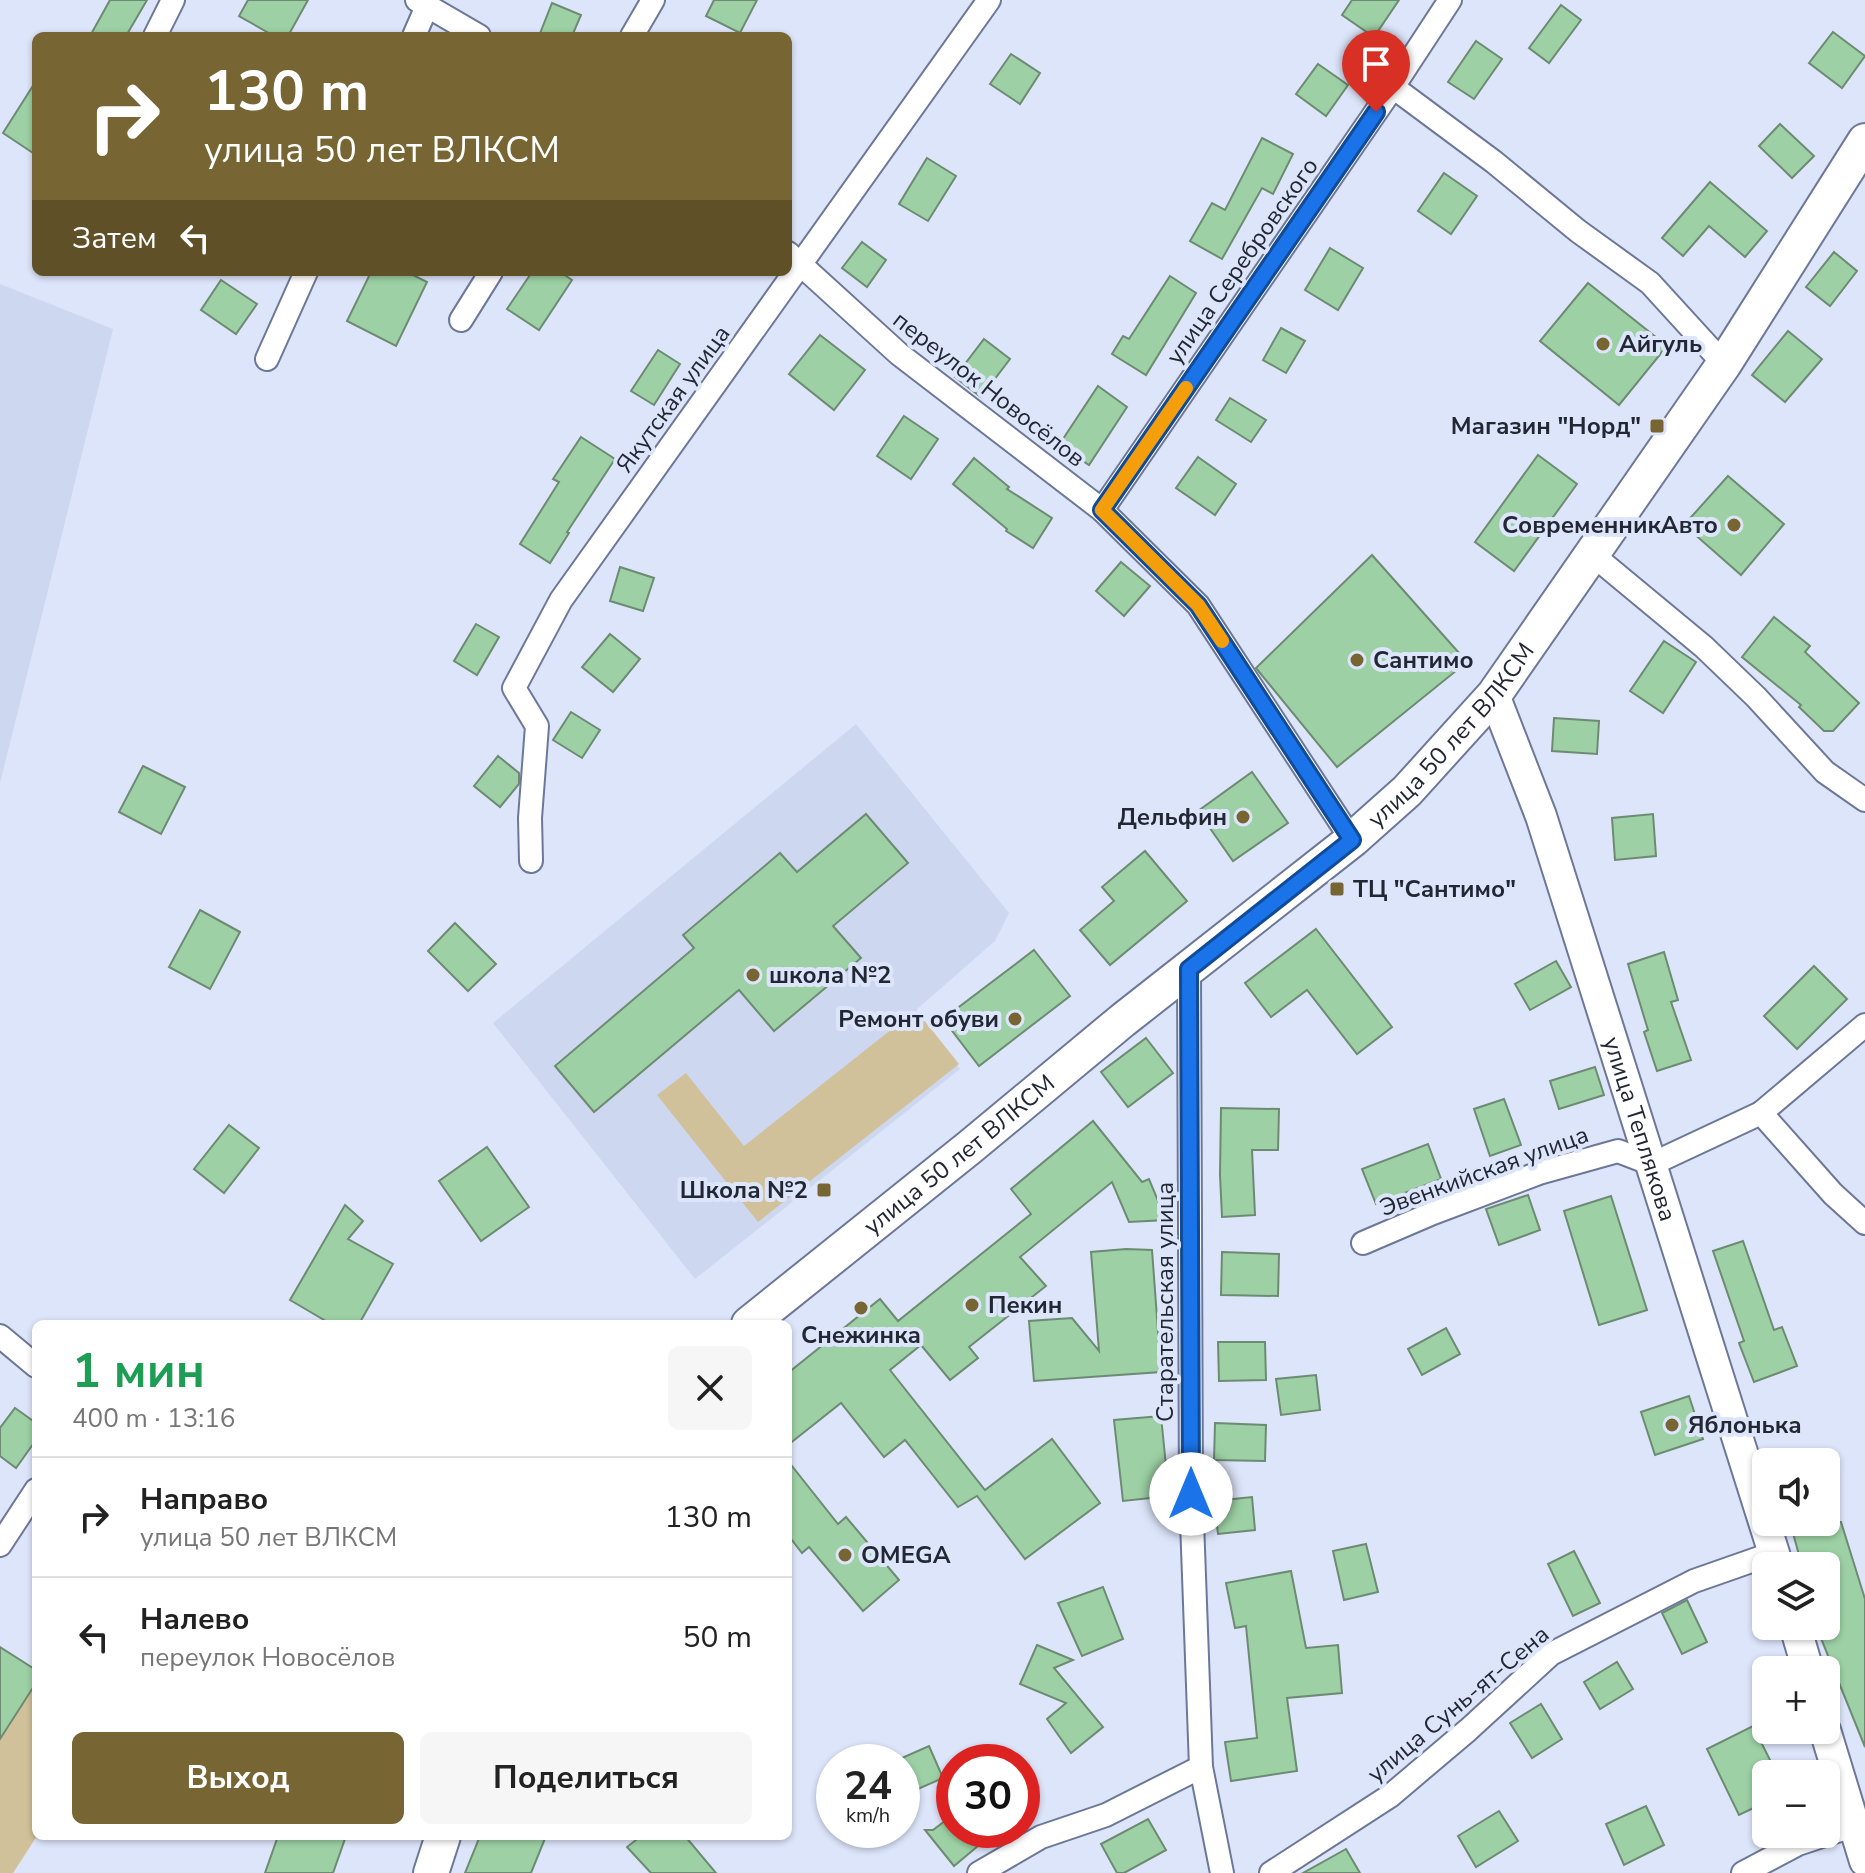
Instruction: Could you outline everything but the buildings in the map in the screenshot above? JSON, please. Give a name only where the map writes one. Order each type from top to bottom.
[{"type":"main road","name":"улица 50 лет ВЛКСМ","points":[[754,1320],[1123,1020],[1352,840],[1407,791],[1494,695],[1593,555],[1724,364],[1865,141]]},
{"type":"main road","name":"улица Теплякова","points":[[1494,695],[1541,816],[1774,1552]]},
{"type":"main road","points":[[1829,1744],[1865,1861]]},
{"type":"main road","points":[[431,1873],[442,1840]]},
{"type":"street","points":[[157,32],[173,0]]},
{"type":"street","points":[[634,32],[653,0]]},
{"type":"street","name":"Якутская улица","points":[[794,259],[989,0]]},
{"type":"street","name":"улица Серебровского","points":[[1102,510],[1450,0]]},
{"type":"street","points":[[415,32],[422,3],[472,32]]},
{"type":"street","points":[[1393,87],[1650,283],[1724,364]]},
{"type":"street","name":"переулок Новосёлов","points":[[794,259],[899,354],[1102,510],[1198,605],[1352,840]]},
{"type":"street","points":[[267,359],[304,276]]},
{"type":"street","points":[[461,320],[488,276]]},
{"type":"street","name":"Якутская улица","points":[[531,861],[530,818],[537,726],[514,688],[561,600],[782,276]]},
{"type":"street","points":[[1593,555],[1704,647],[1756,697],[1825,772],[1865,800]]},
{"type":"street","name":"Старательская улица","points":[[1189,969],[1191,1494],[1201,1767],[1222,1873]]},
{"type":"street","points":[[1652,1164],[1761,1113],[1865,1025]]},
{"type":"street","points":[[1761,1113],[1833,1194],[1865,1223]]},
{"type":"street","name":"Эвенкийская улица","points":[[1363,1243],[1539,1173],[1618,1151],[1652,1164]]},
{"type":"street","points":[[0,1336],[32,1363]]},
{"type":"street","points":[[0,1545],[32,1496]]},
{"type":"street","name":"улица Сунь-ят-Сена","points":[[1271,1873],[1390,1796],[1551,1654],[1694,1581],[1752,1565]]},
{"type":"street","points":[[979,1873],[1041,1837],[1106,1815],[1201,1767]]},
{"type":"street","points":[[1743,1873],[1798,1844],[1852,1826]]},
{"type":"shaded area","points":[[0,284],[113,329],[0,783]]},
{"type":"shaded area","name":"школа №2","points":[[856,724],[1009,913],[995,941],[916,1010],[960,1069],[695,1279],[493,1023]]},
{"type":"shaded area","points":[[916,1010],[959,1064],[758,1222],[657,1095],[686,1073],[744,1146]]},
{"type":"shaded area","points":[[32,1688],[32,1840],[34,1840],[13,1873],[0,1873],[0,1737]]},
{"type":"slow traffic","points":[[1186,388],[1102,510],[1198,605],[1222,641]]},
{"type":"place","name":"Айгуль","points":[[1603,344]]},
{"type":"place","name":"Магазин \"Норд\"","points":[[1657,426]]},
{"type":"place","name":"СовременникАвто","points":[[1734,525]]},
{"type":"place","name":"Сантимо","points":[[1357,660]]},
{"type":"place","name":"Дельфин","points":[[1243,817]]},
{"type":"place","name":"ТЦ \"Сантимо\"","points":[[1337,889]]},
{"type":"place","name":"школа №2","points":[[753,975]]},
{"type":"place","name":"Ремонт обуви","points":[[1015,1019]]},
{"type":"place","name":"Школа №2","points":[[824,1190]]},
{"type":"place","name":"Пекин","points":[[972,1305]]},
{"type":"place","name":"Снежинка","points":[[861,1308]]},
{"type":"place","name":"Яблонька","points":[[1672,1425]]},
{"type":"place","name":"OMEGA","points":[[845,1555]]},
{"type":"route","points":[[1191,1494],[1189,969],[1352,840],[1198,605],[1102,510],[1376,112]]}]
